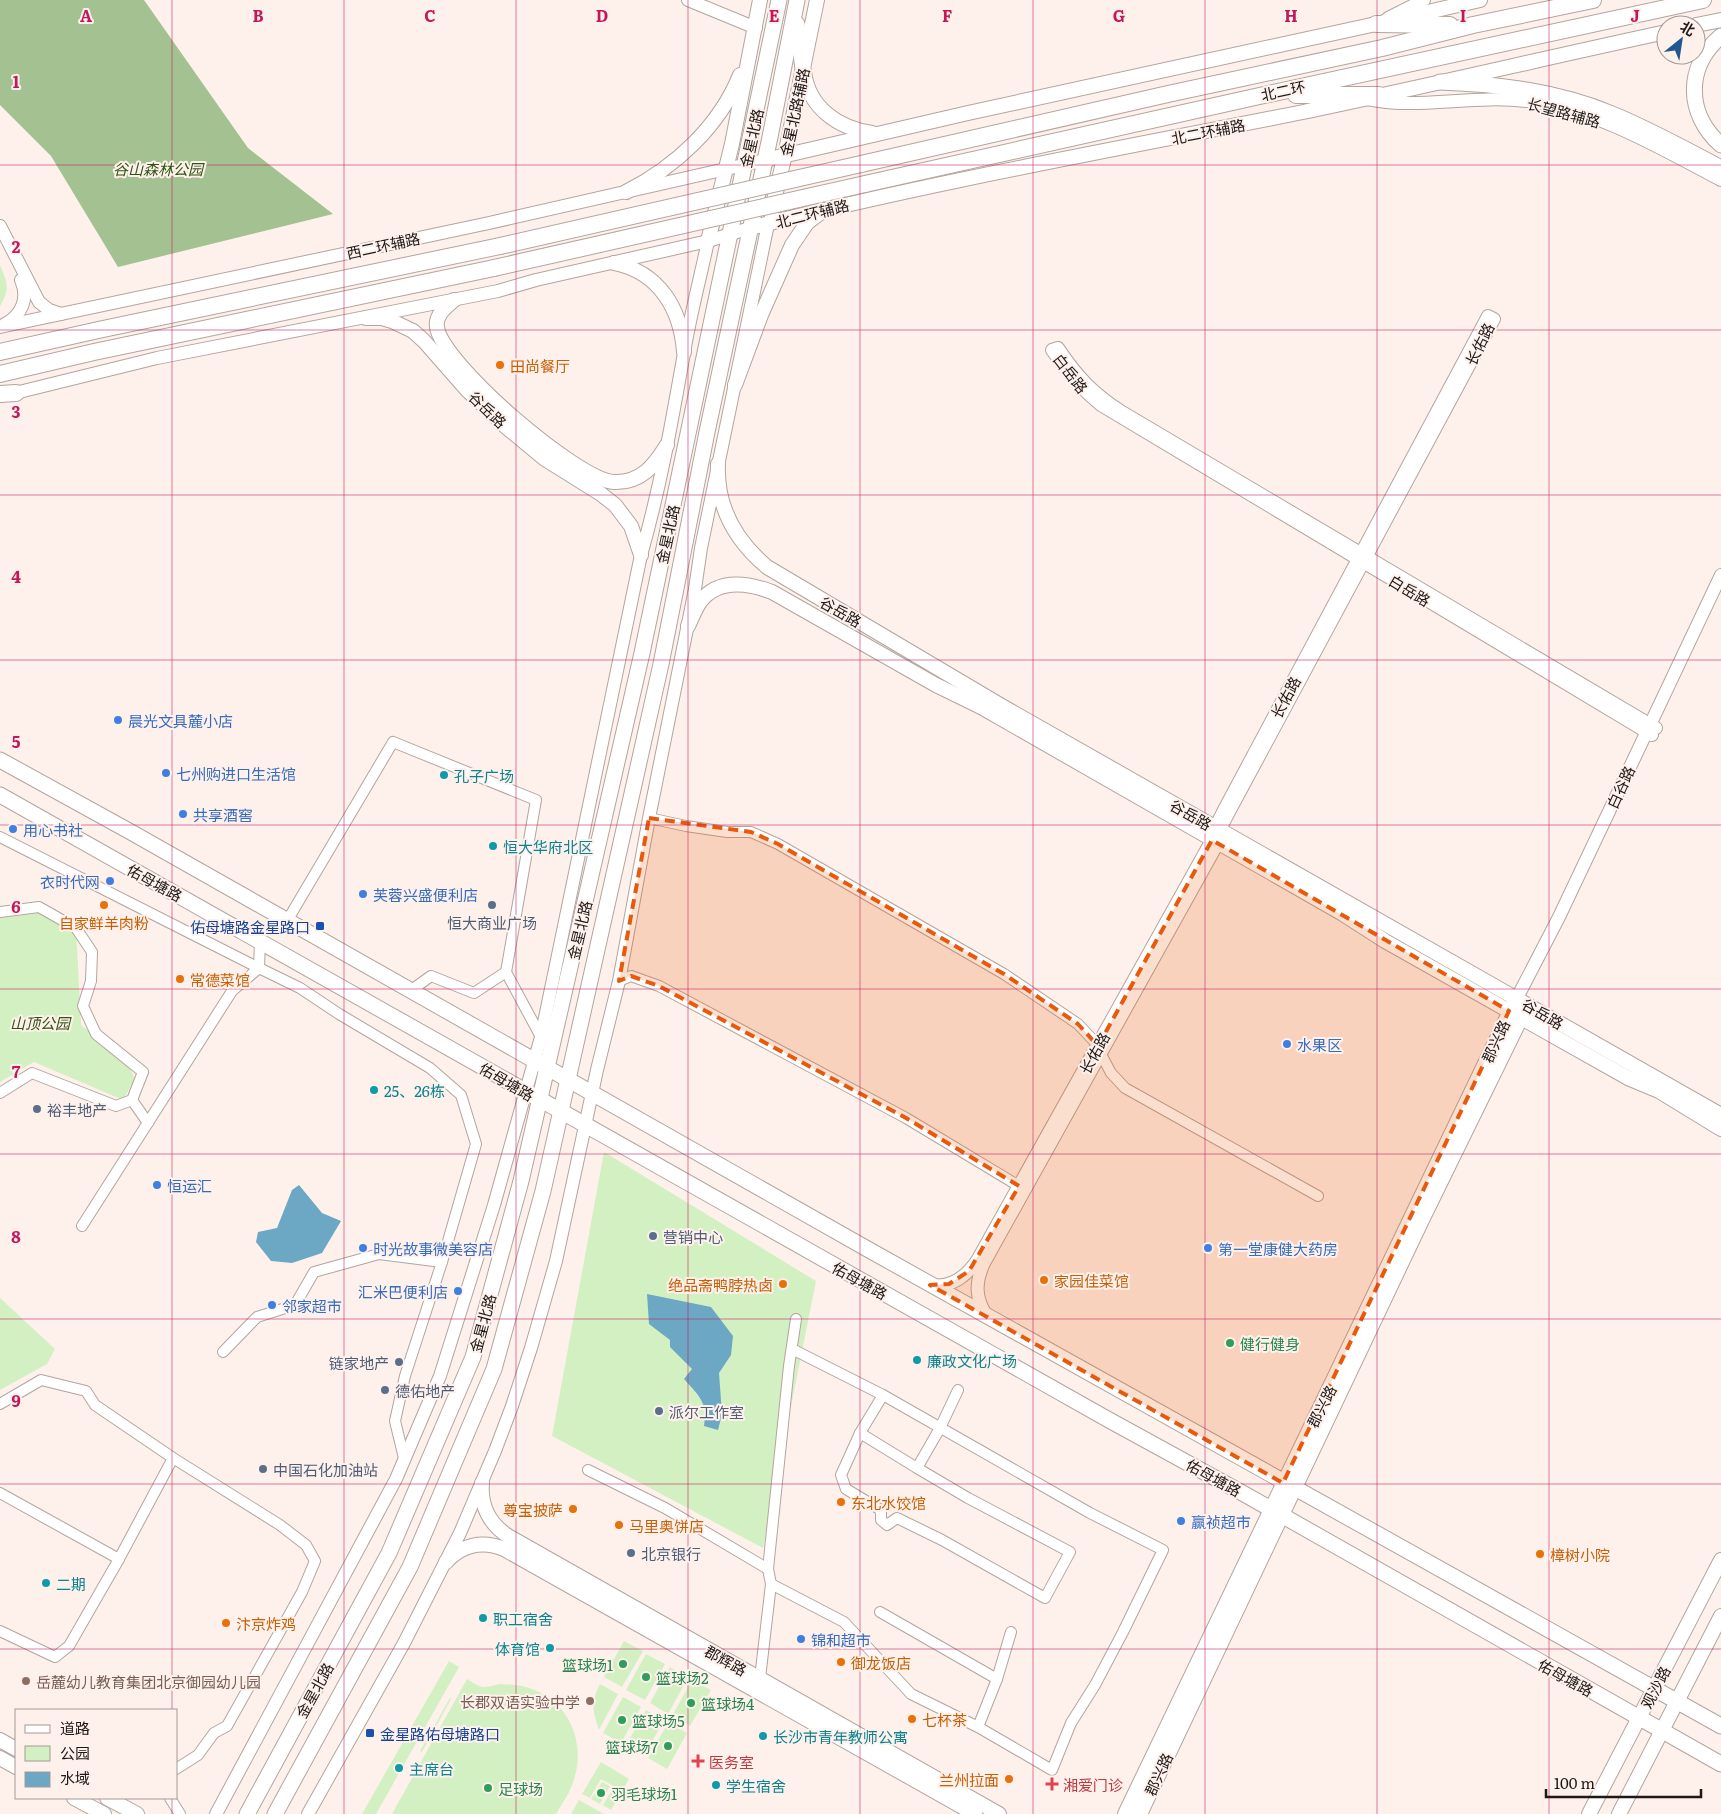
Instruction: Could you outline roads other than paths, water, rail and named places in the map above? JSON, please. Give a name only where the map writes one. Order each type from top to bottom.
[{"type":"highway","name":"北二环","points":[[0,352],[500,246],[1382,48],[1569,3],[1593,0]]},
{"type":"highway","name":"北二环","points":[[0,374],[94,352],[494,268],[1264,95],[1703,0]]},
{"type":"highway","points":[[1376,24],[1473,25]]},
{"type":"highway","points":[[1264,95],[1372,97]]},
{"type":"main road","points":[[708,241],[755,34],[760,0]]},
{"type":"main road","name":"金星北路","points":[[247,1814],[389,1553],[473,1357],[521,1181],[540,1099],[541,1064],[642,653],[779,0]]},
{"type":"main road","name":"金星北路辅路","points":[[768,224],[804,69],[817,0]]},
{"type":"main road","points":[[765,160],[1480,0]]},
{"type":"main road","points":[[796,6],[807,88],[811,96],[826,115],[848,127],[875,134]]},
{"type":"main road","name":"金星北路","points":[[275,1814],[410,1567],[494,1369],[543,1191],[661,664],[705,442],[796,6]]},
{"type":"main road","points":[[1706,23],[1721,20]]},
{"type":"main road","points":[[626,192],[645,183],[663,170],[686,150],[714,121],[731,95],[755,34]]},
{"type":"main road","name":"北二环辅路","points":[[750,228],[826,209],[1372,97],[1656,34]]},
{"type":"main road","points":[[1721,36],[1710,46],[1698,66],[1694,90],[1695,104],[1704,127],[1721,145]]},
{"type":"main road","points":[[1440,82],[1486,84],[1530,90],[1573,101],[1611,113],[1721,168]]},
{"type":"main road","points":[[735,384],[761,315],[792,245],[807,223],[826,209]]},
{"type":"main road","points":[[614,263],[642,273],[651,280],[672,304],[680,324],[684,352]]},
{"type":"main road","name":"谷岳路","points":[[454,300],[444,308],[438,317],[436,326],[439,336],[450,353],[476,383],[552,449],[599,478],[612,482],[640,477],[656,463],[667,445]]},
{"type":"main road","name":"谷岳路","points":[[366,318],[392,321],[412,331],[424,341],[467,390],[505,426],[545,459],[601,494],[615,505],[631,526],[642,556]]},
{"type":"main road","name":"谷岳路","points":[[718,464],[718,490],[727,516],[746,546],[767,567],[1216,835],[1521,1001],[1721,1115]]},
{"type":"main road","points":[[688,626],[701,601],[718,588],[732,584],[743,584],[772,592],[936,684],[1216,835],[1515,1014],[1628,1078],[1659,1091],[1721,1128]]},
{"type":"main road","name":"佑母塘路","points":[[0,760],[1289,1486],[1721,1726]]},
{"type":"main road","name":"佑母塘路","points":[[0,795],[1721,1764]]},
{"type":"main road","name":"郡兴路","points":[[1125,1814],[1422,1220],[1521,1001]]},
{"type":"main road","name":"郡辉路","points":[[482,1483],[481,1495],[483,1502],[492,1522],[500,1531],[999,1814]]},
{"type":"main road","name":"郡兴路","points":[[1140,1814],[1276,1512]]},
{"type":"main road","name":"郡辉路","points":[[446,1562],[458,1551],[473,1545],[487,1544],[504,1549],[975,1814]]},
{"type":"main road","name":"观沙路","points":[[1589,1814],[1721,1560]]},
{"type":"main road","name":"观沙路","points":[[1619,1814],[1721,1616]]},
{"type":"main road","points":[[0,1740],[15,1748]]},
{"type":"main road","points":[[0,1758],[15,1766]]},
{"type":"main road","points":[[76,1799],[104,1814]]},
{"type":"main road","points":[[109,1799],[137,1814]]},
{"type":"street","points":[[688,0],[755,34]]},
{"type":"street","points":[[1376,24],[1424,0]]},
{"type":"street","name":"长望路辅路","points":[[1372,97],[1403,103],[1497,99],[1547,104],[1575,112],[1614,127],[1721,180]]},
{"type":"street","name":"西二环辅路","points":[[0,327],[626,192],[765,160]]},
{"type":"street","points":[[308,1814],[404,1643],[446,1562],[482,1483],[512,1406],[543,1309],[556,1261],[592,1093],[619,981],[649,818],[688,626],[701,548],[768,224]]},
{"type":"street","points":[[0,226],[39,302],[49,310],[61,314]]},
{"type":"street","points":[[5,395],[156,358],[498,291],[536,280],[708,241],[750,228]]},
{"type":"street","points":[[0,238],[22,282],[25,294],[23,305],[16,316],[0,327]]},
{"type":"street","points":[[216,1814],[396,1479],[440,1376],[494,1205],[526,1092],[541,1064],[541,1037],[642,556],[652,518],[684,352],[708,241]]},
{"type":"street","name":"长佑路","points":[[987,1316],[981,1307],[977,1294],[978,1280],[982,1269],[1216,835],[1363,558],[1488,316],[1494,319],[1363,558]]},
{"type":"street","name":"白岳路","points":[[1363,558],[1122,412],[1091,389],[1079,377],[1058,348],[1052,350],[1075,382],[1101,405],[1363,558],[1443,601],[1568,676],[1651,730]]},
{"type":"street","name":"白谷路","points":[[1521,1001],[1607,826],[1615,814],[1721,575]]},
{"type":"street","name":"白谷路","points":[[1651,730],[1721,588]]},
{"type":"street","points":[[287,921],[392,742],[536,800],[506,972],[541,1037]]},
{"type":"street","points":[[649,818],[727,832],[751,832],[778,844],[1004,974],[1078,1024],[1094,1042],[1111,1073],[1125,1088],[1318,1196]]},
{"type":"street","points":[[0,837],[300,988],[339,1014],[430,1068],[461,1095],[476,1144],[442,1262],[405,1376],[395,1421],[404,1458]]},
{"type":"street","points":[[0,912],[40,907],[76,928],[92,952],[91,981],[83,1006],[96,1034],[143,1072],[132,1100],[116,1106],[32,1073],[0,1093]]},
{"type":"street","points":[[82,1226],[232,991],[259,968],[260,941]]},
{"type":"street","points":[[410,991],[431,976],[474,993],[506,972]]},
{"type":"street","points":[[619,981],[631,976],[659,986],[906,1118],[1019,1186]]},
{"type":"street","name":"长佑路","points":[[930,1284],[936,1286],[949,1284],[961,1278],[978,1259],[1099,1051]]},
{"type":"street","points":[[132,1100],[148,1123]]},
{"type":"street","points":[[223,1352],[256,1317],[295,1305],[314,1272],[379,1254],[442,1262]]},
{"type":"street","points":[[760,1678],[771,1584],[768,1569],[796,1319]]},
{"type":"street","points":[[771,1584],[844,1622],[911,1694],[978,1727],[1052,1770],[1071,1723],[1100,1676],[1163,1550],[1090,1513],[882,1395],[792,1349]]},
{"type":"street","points":[[0,1404],[41,1380],[86,1391],[96,1405],[306,1545],[315,1561],[302,1592],[227,1726],[214,1733],[198,1755],[178,1768]]},
{"type":"street","points":[[917,1468],[940,1428],[958,1390]]},
{"type":"street","points":[[860,1433],[968,1498],[1070,1552],[1045,1598],[942,1540],[897,1518],[888,1525],[881,1520],[881,1510],[846,1489],[841,1475],[860,1433],[882,1395]]},
{"type":"street","points":[[0,1631],[55,1657],[69,1646],[119,1559],[173,1458]]},
{"type":"street","points":[[588,1470],[665,1508],[768,1569]]},
{"type":"street","points":[[0,1493],[119,1559]]},
{"type":"street","points":[[880,1612],[997,1679]]},
{"type":"street","points":[[978,1727],[997,1679],[1010,1632]]},
{"type":"street","points":[[171,1799],[180,1814]]},
{"type":"water","points":[[299,1185],[322,1213],[341,1221],[322,1253],[292,1263],[271,1261],[256,1242],[258,1232],[277,1228],[292,1190]]},
{"type":"water","points":[[647,1294],[711,1307],[733,1336],[731,1355],[719,1373],[722,1414],[718,1430],[704,1426],[705,1411],[701,1400],[684,1379],[692,1369],[670,1347],[670,1340],[649,1324]]},
{"type":"place","name":"田尚餐厅","points":[[500,365]]},
{"type":"place","name":"晨光文具麓小店","points":[[118,720]]},
{"type":"place","name":"七州购进口生活馆","points":[[166,773]]},
{"type":"place","name":"孔子广场","points":[[444,775]]},
{"type":"place","name":"共享酒窖","points":[[183,814]]},
{"type":"place","name":"用心书社","points":[[13,829]]},
{"type":"place","name":"恒大华府北区","points":[[493,846]]},
{"type":"place","name":"衣时代网","points":[[110,881]]},
{"type":"place","name":"芙蓉兴盛便利店","points":[[363,894]]},
{"type":"place","name":"自家鲜羊肉粉","points":[[104,905]]},
{"type":"place","name":"恒大商业广场","points":[[492,905]]},
{"type":"place","name":"佑母塘路金星路口","points":[[320,926]]},
{"type":"place","name":"常德菜馆","points":[[180,979]]},
{"type":"place","name":"水果区","points":[[1287,1044]]},
{"type":"place","name":"25、26栋","points":[[374,1090]]},
{"type":"place","name":"裕丰地产","points":[[37,1109]]},
{"type":"place","name":"恒运汇","points":[[157,1185]]},
{"type":"place","name":"营销中心","points":[[653,1236]]},
{"type":"place","name":"时光故事微美容店","points":[[363,1248]]},
{"type":"place","name":"第一堂康健大药房","points":[[1208,1248]]},
{"type":"place","name":"家园佳菜馆","points":[[1044,1280]]},
{"type":"place","name":"绝品斋鸭脖热卤","points":[[783,1284]]},
{"type":"place","name":"汇米巴便利店","points":[[458,1291]]},
{"type":"place","name":"邻家超市","points":[[272,1305]]},
{"type":"place","name":"健行健身","points":[[1230,1343]]},
{"type":"place","name":"廉政文化广场","points":[[917,1360]]},
{"type":"place","name":"链家地产","points":[[399,1362]]},
{"type":"place","name":"德佑地产","points":[[385,1390]]},
{"type":"place","name":"派尔工作室","points":[[659,1411]]},
{"type":"place","name":"中国石化加油站","points":[[263,1469]]},
{"type":"place","name":"东北水饺馆","points":[[841,1502]]},
{"type":"place","name":"尊宝披萨","points":[[573,1509]]},
{"type":"place","name":"赢祯超市","points":[[1181,1521]]},
{"type":"place","name":"马里奥饼店","points":[[619,1525]]},
{"type":"place","name":"北京银行","points":[[631,1553]]},
{"type":"place","name":"樟树小院","points":[[1540,1554]]},
{"type":"place","name":"二期","points":[[46,1583]]},
{"type":"place","name":"职工宿舍","points":[[483,1618]]},
{"type":"place","name":"汴京炸鸡","points":[[226,1623]]},
{"type":"place","name":"锦和超市","points":[[801,1639]]},
{"type":"place","name":"体育馆","points":[[550,1648]]},
{"type":"place","name":"御龙饭店","points":[[841,1662]]},
{"type":"place","name":"篮球场1","points":[[623,1664]]},
{"type":"place","name":"篮球场2","points":[[646,1677]]},
{"type":"place","name":"岳麓幼儿教育集团北京御园幼儿园","points":[[26,1681]]},
{"type":"place","name":"长郡双语实验中学","points":[[590,1701]]},
{"type":"place","name":"篮球场4","points":[[691,1703]]},
{"type":"place","name":"七杯茶","points":[[912,1719]]},
{"type":"place","name":"篮球场5","points":[[622,1720]]},
{"type":"place","name":"金星路佑母塘路口","points":[[370,1733]]},
{"type":"place","name":"长沙市青年教师公寓","points":[[763,1736]]},
{"type":"place","name":"篮球场7","points":[[668,1746]]},
{"type":"place","name":"医务室","points":[[698,1761]]},
{"type":"place","name":"主席台","points":[[399,1768]]},
{"type":"place","name":"兰州拉面","points":[[1009,1779]]},
{"type":"place","name":"湘爱门诊","points":[[1052,1784]]},
{"type":"place","name":"学生宿舍","points":[[716,1785]]},
{"type":"place","name":"足球场","points":[[488,1788]]},
{"type":"place","name":"羽毛球场1","points":[[601,1793]]},
{"type":"park label","name":"谷山森林公园","points":[[158,168]]},
{"type":"park label","name":"山顶公园","points":[[40,1022]]}]
